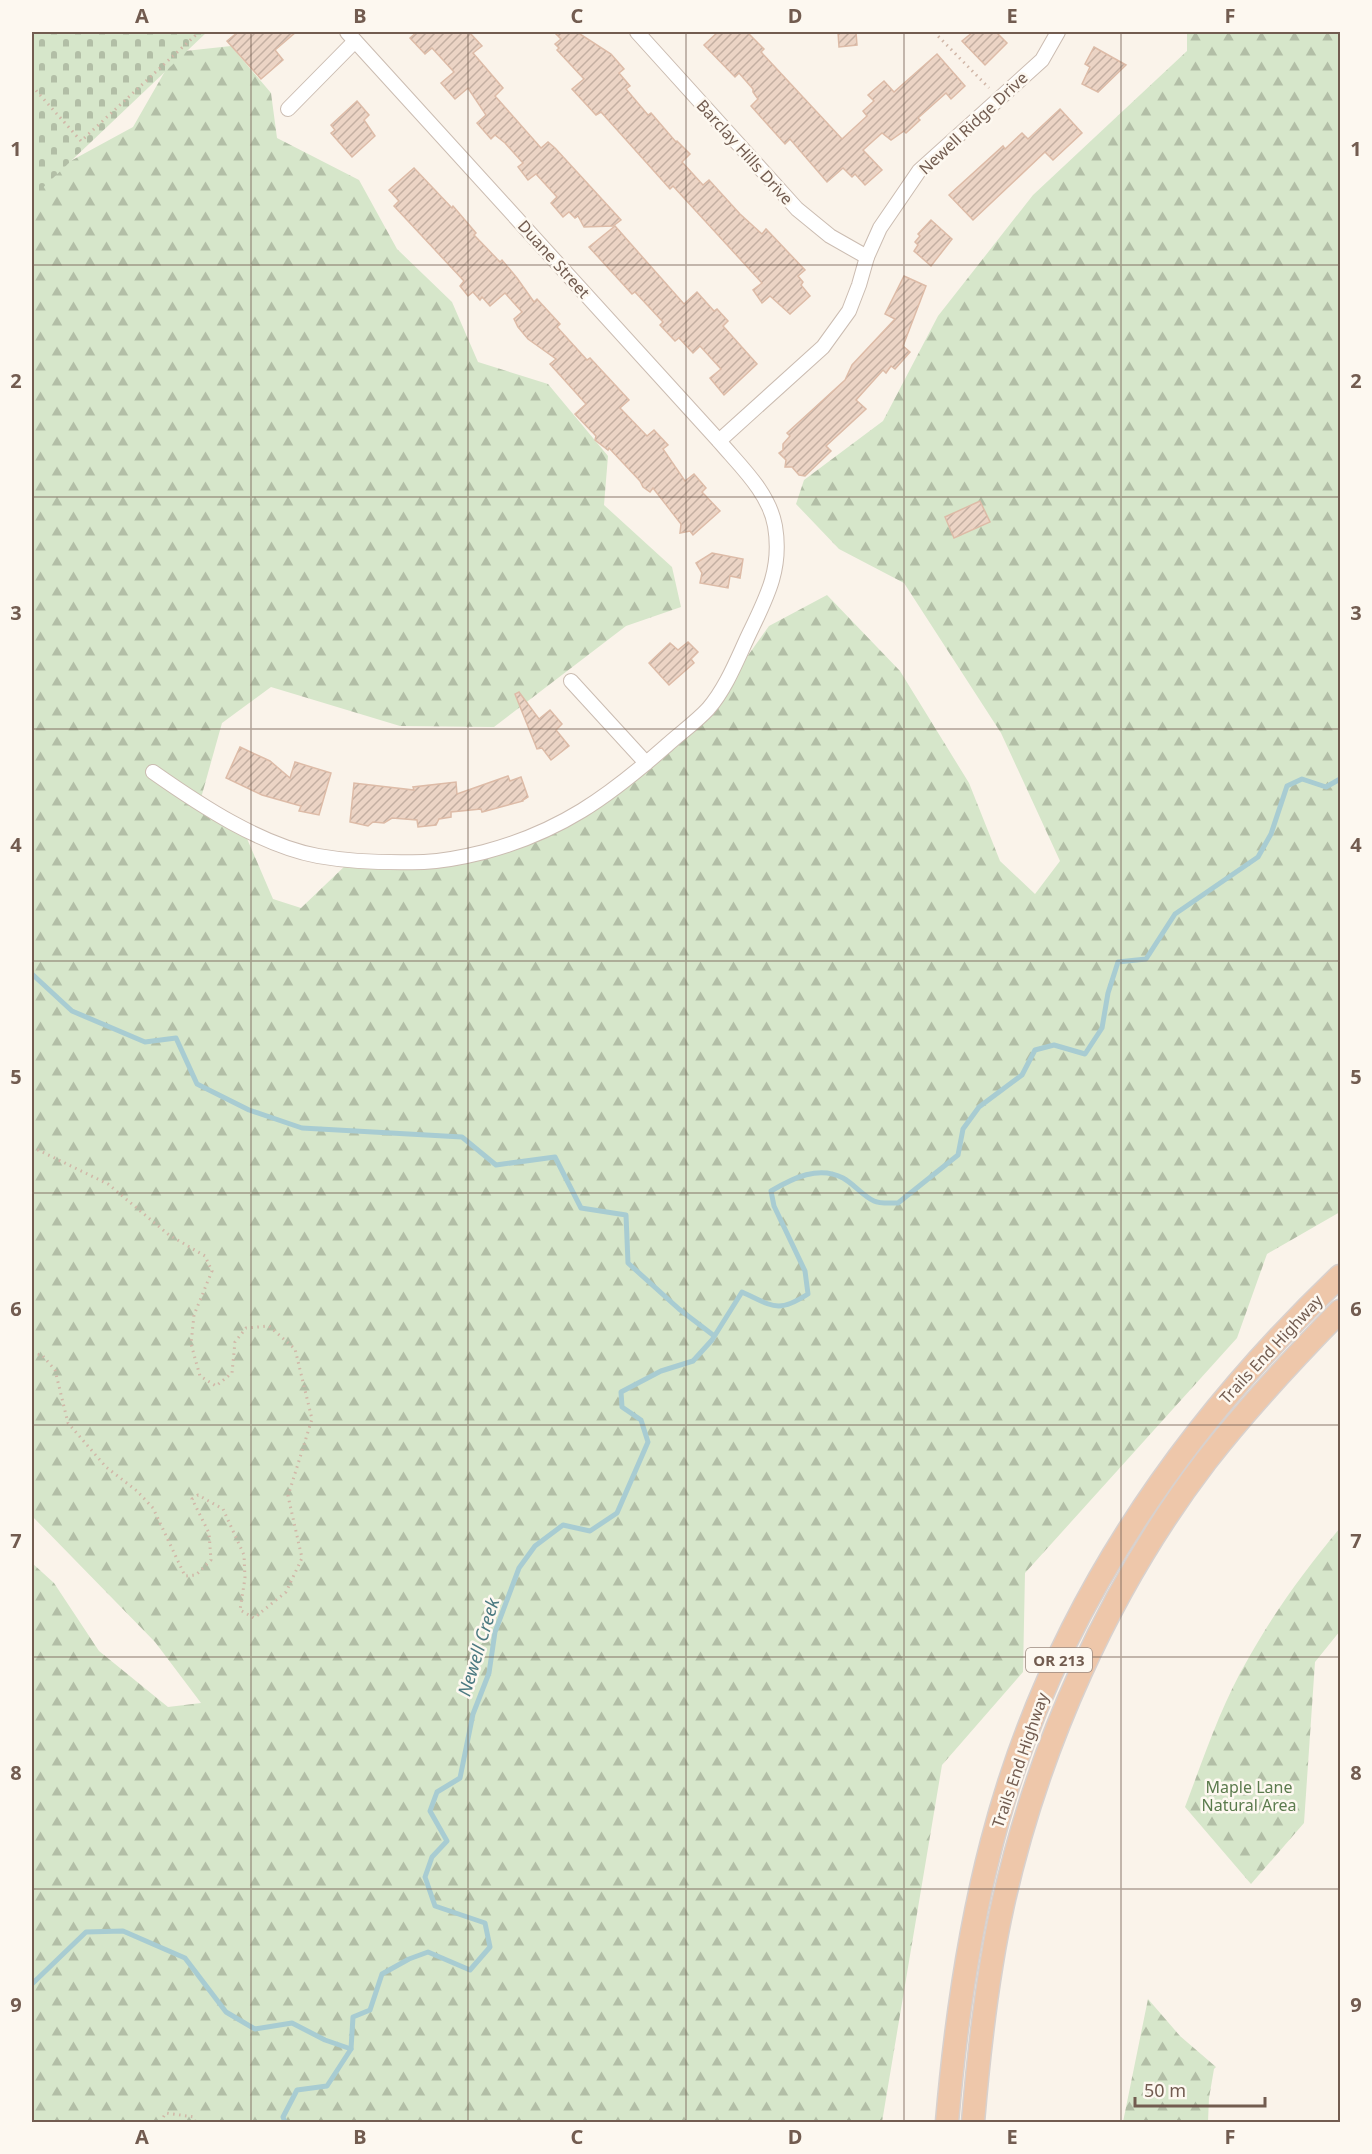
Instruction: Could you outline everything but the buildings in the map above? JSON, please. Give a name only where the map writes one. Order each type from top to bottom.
[{"type":"highway","name":"Trails End Highway","points":[[947,2122],[953,2056],[966,1962],[979,1897],[1009,1784],[1029,1728],[1053,1672],[1101,1575],[1166,1473],[1196,1433],[1266,1350],[1341,1276]]},
{"type":"highway","name":"Trails End Highway","points":[[973,2122],[991,1963],[1014,1859],[1044,1762],[1083,1667],[1148,1547],[1204,1463],[1255,1401],[1341,1311]]},
{"type":"street","name":"Barclay Hills Drive","points":[[637,32],[798,209],[830,236],[867,257]]},
{"type":"street","name":"Newell Ridge Drive","points":[[719,441],[823,347],[849,311],[867,257],[880,228],[919,171],[1042,60],[1058,32]]},
{"type":"street","points":[[288,109],[351,36]]},
{"type":"street","name":"Duane Street","points":[[153,772],[200,805],[273,842],[316,855],[360,860],[425,862],[461,858],[539,834],[573,817],[608,795],[646,763],[708,709],[727,680],[770,592],[777,559],[774,524],[759,488],[351,36]]},
{"type":"street","points":[[572,681],[646,763]]},
{"type":"path","points":[[32,86],[81,141],[199,32]]},
{"type":"path","points":[[934,32],[977,76]]},
{"type":"path","points":[[32,1147],[108,1185],[169,1235],[204,1256],[212,1271],[194,1315],[191,1344],[200,1376],[216,1386],[232,1373],[235,1342],[246,1328],[269,1326],[295,1349],[312,1419],[288,1496],[302,1558],[286,1592],[254,1618],[240,1610],[245,1578],[244,1555],[223,1509],[198,1495],[192,1499],[209,1533],[211,1560],[196,1575],[185,1576],[153,1508],[137,1491],[106,1467],[68,1423],[55,1370],[42,1355],[32,1353]]},
{"type":"path","points":[[160,2122],[166,2113],[194,2117],[195,2122]]},
{"type":"green space","points":[[32,32],[207,32],[32,198]]},
{"type":"green space","points":[[1187,32],[1340,32],[1340,1212],[1267,1254],[1237,1338],[1025,1573],[1023,1672],[942,1765],[882,2122],[32,2122],[32,1563],[54,1583],[99,1651],[168,1707],[201,1703],[155,1642],[32,1516],[32,182],[133,127],[176,52],[231,46],[271,93],[277,138],[359,180],[397,249],[452,302],[478,362],[548,384],[608,456],[604,505],[672,567],[681,607],[626,626],[494,727],[400,726],[271,687],[222,723],[201,798],[242,827],[273,899],[301,908],[347,864],[524,845],[694,731],[769,626],[827,595],[900,671],[969,783],[1000,861],[1035,894],[1060,861],[1001,733],[904,583],[839,549],[796,504],[804,480],[883,421],[938,316],[1033,195],[1187,51]]},
{"type":"green space","name":"Maple Lane Natural Area","points":[[1340,1528],[1340,1631],[1315,1662],[1304,1823],[1251,1884],[1185,1807],[1221,1713],[1248,1659],[1291,1591]]},
{"type":"green space","points":[[1148,1999],[1180,2036],[1216,2067],[1209,2098],[1208,2122],[1123,2122]]},
{"type":"waterway","name":"Newell Creek","points":[[285,2122],[283,2117],[297,2090],[327,2086],[351,2049],[353,2017],[370,2010],[382,1974],[409,1959],[428,1952],[470,1970],[490,1947],[485,1923],[435,1906],[425,1877],[432,1857],[447,1841],[430,1811],[437,1792],[460,1778],[473,1714],[489,1673],[495,1632],[519,1568],[535,1546],[563,1525],[590,1531],[617,1513],[648,1442],[641,1420],[622,1407],[621,1392],[661,1371],[693,1361],[712,1340],[742,1292],[775,1306],[789,1304],[808,1294],[805,1271],[774,1206],[771,1191],[797,1178],[825,1173],[843,1178],[874,1201],[898,1203],[958,1155],[963,1129],[979,1107],[1022,1075],[1035,1050],[1054,1045],[1085,1054],[1102,1028],[1108,993],[1118,962],[1146,959],[1175,914],[1258,857],[1271,834],[1287,786],[1302,779],[1326,787],[1340,779]]},
{"type":"waterway","points":[[32,974],[72,1011],[145,1042],[176,1038],[197,1084],[249,1110],[302,1128],[462,1137],[496,1165],[555,1157],[581,1208],[626,1215],[628,1263],[679,1309],[713,1335]]},
{"type":"waterway","points":[[32,1984],[86,1932],[123,1931],[185,1958],[226,2012],[255,2029],[292,2023],[325,2040],[351,2049]]}]
